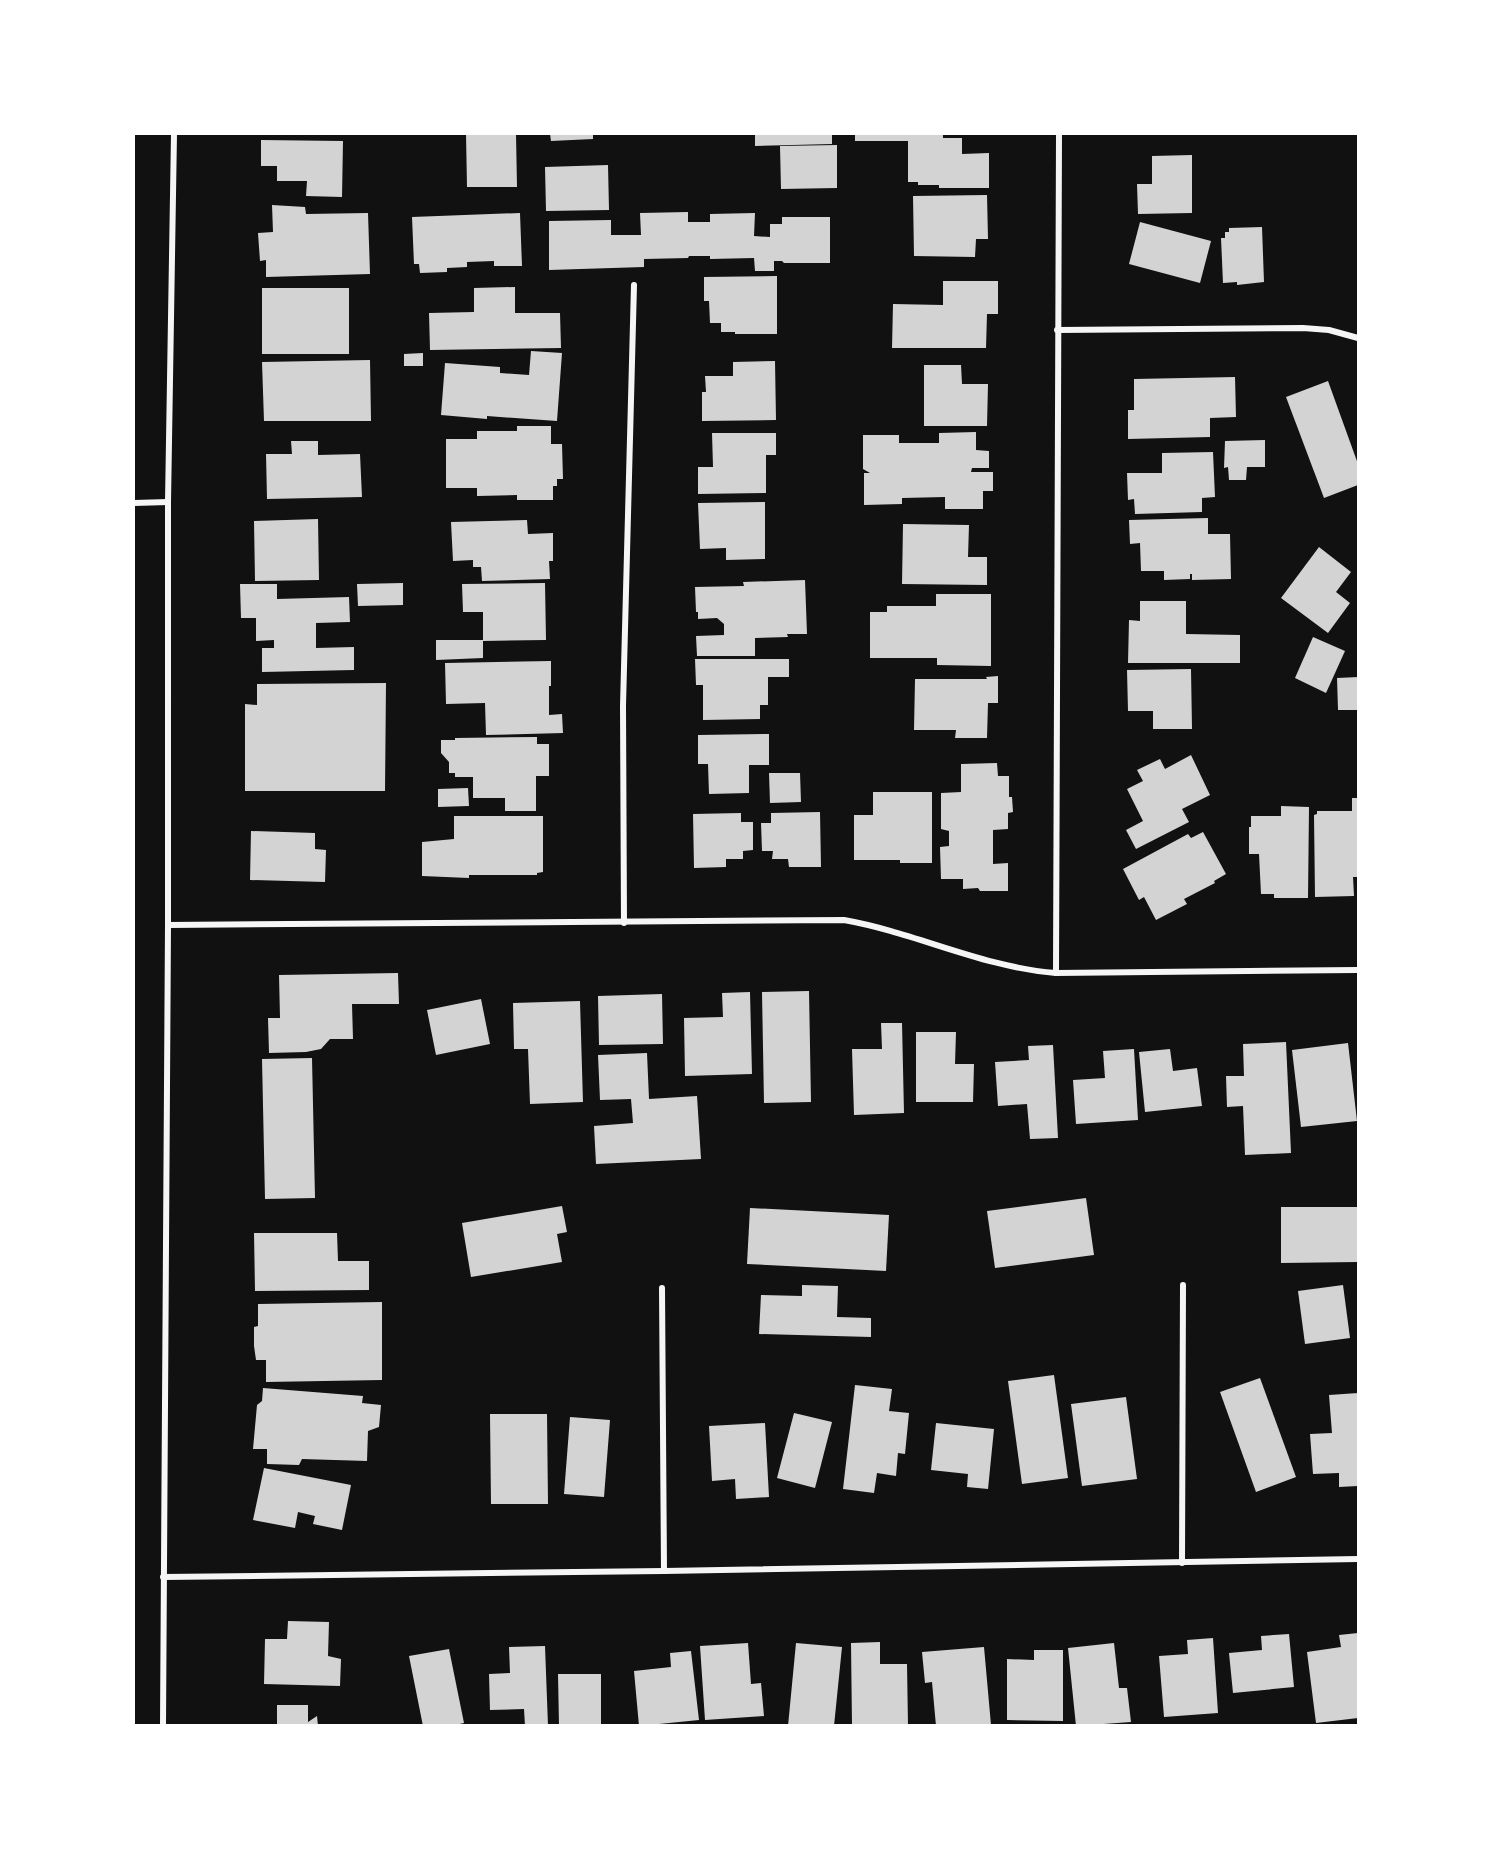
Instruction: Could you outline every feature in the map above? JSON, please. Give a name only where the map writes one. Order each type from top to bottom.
[{"type":"street","points":[[163,1725],[168,502],[174,134]]},
{"type":"street","points":[[1056,973],[1059,134]]},
{"type":"street","points":[[624,922],[623,706],[634,285]]},
{"type":"street","points":[[1057,330],[1303,328],[1329,330],[1359,338]]},
{"type":"street","points":[[134,503],[168,502]]},
{"type":"street","points":[[168,925],[844,920],[871,925],[996,964],[1025,970],[1056,973],[1359,970]]},
{"type":"street","points":[[1182,1563],[1183,1285]]},
{"type":"street","points":[[662,1288],[664,1571]]},
{"type":"street","points":[[164,1577],[1359,1559]]},
{"type":"building","points":[[466,134],[516,134],[517,187],[467,187]]},
{"type":"building","points":[[550,134],[593,134],[593,139],[551,141]]},
{"type":"building","points":[[755,134],[832,134],[832,144],[755,146]]},
{"type":"building","points":[[855,134],[943,134],[943,138],[962,138],[962,154],[989,153],[989,188],[939,188],[939,185],[918,185],[918,182],[908,182],[908,141],[855,141]]},
{"type":"building","points":[[261,140],[343,141],[342,197],[306,196],[307,181],[277,181],[277,166],[261,166]]},
{"type":"building","points":[[837,145],[837,188],[781,189],[780,146]]},
{"type":"building","points":[[1192,155],[1192,213],[1138,214],[1137,184],[1152,184],[1152,156]]},
{"type":"building","points":[[608,165],[609,210],[546,211],[545,167]]},
{"type":"building","points":[[987,195],[988,239],[976,239],[975,257],[914,256],[913,196]]},
{"type":"building","points":[[272,205],[305,207],[306,214],[368,213],[370,274],[266,277],[266,260],[260,261],[258,233],[273,232]]},
{"type":"building","points":[[688,212],[688,222],[710,222],[710,214],[755,213],[754,236],[770,237],[770,224],[782,224],[782,217],[830,217],[830,263],[774,261],[774,271],[755,271],[754,258],[710,259],[710,256],[689,256],[688,258],[644,259],[644,267],[549,270],[549,221],[611,220],[611,235],[641,235],[640,213]]},
{"type":"building","points":[[520,213],[522,266],[494,266],[494,261],[467,262],[467,267],[447,268],[447,272],[420,273],[419,264],[414,264],[412,217]]},
{"type":"building","points":[[1140,222],[1211,241],[1200,283],[1129,264]]},
{"type":"building","points":[[1262,227],[1264,282],[1237,285],[1237,282],[1223,283],[1221,238],[1225,238],[1225,232],[1229,232],[1229,228]]},
{"type":"building","points":[[777,276],[777,334],[721,332],[721,323],[710,323],[709,301],[704,301],[704,277]]},
{"type":"building","points":[[943,281],[998,281],[998,314],[987,314],[986,348],[892,348],[893,304],[943,305]]},
{"type":"building","points":[[515,287],[515,313],[560,313],[561,348],[430,350],[429,313],[474,312],[474,288]]},
{"type":"building","points":[[262,288],[349,288],[349,354],[262,354]]},
{"type":"building","points":[[531,351],[562,353],[557,421],[441,415],[445,363],[500,367],[500,373],[529,375]]},
{"type":"building","points":[[423,353],[423,366],[404,366],[404,354]]},
{"type":"building","points":[[370,360],[371,421],[264,421],[262,362]]},
{"type":"building","points":[[775,361],[776,420],[702,421],[702,392],[706,392],[705,376],[733,376],[733,362]]},
{"type":"building","points":[[924,365],[961,365],[962,384],[988,384],[987,426],[924,426]]},
{"type":"building","points":[[1235,377],[1236,417],[1210,418],[1210,437],[1128,439],[1128,410],[1134,410],[1134,379]]},
{"type":"building","points":[[1328,381],[1358,464],[1358,485],[1324,498],[1286,397]]},
{"type":"building","points":[[517,426],[551,426],[551,444],[562,444],[563,479],[557,479],[557,486],[553,486],[553,500],[517,500],[517,495],[477,496],[477,488],[446,488],[446,439],[477,439],[477,431],[517,431]]},
{"type":"building","points":[[976,432],[976,450],[989,451],[989,468],[972,468],[971,472],[993,472],[993,491],[983,491],[983,509],[945,509],[945,497],[902,498],[902,504],[864,505],[864,473],[870,473],[863,469],[863,435],[899,435],[899,443],[939,443],[939,433]]},
{"type":"building","points":[[712,433],[776,433],[776,455],[766,455],[766,493],[698,494],[698,467],[713,467]]},
{"type":"building","points":[[1265,440],[1265,467],[1247,467],[1246,480],[1229,480],[1228,467],[1224,468],[1225,441]]},
{"type":"building","points":[[291,441],[318,441],[318,455],[360,454],[362,497],[267,499],[266,454],[292,454]]},
{"type":"building","points":[[1213,452],[1215,497],[1202,498],[1202,512],[1135,514],[1134,499],[1128,500],[1127,473],[1162,473],[1162,453]]},
{"type":"building","points":[[765,502],[765,559],[726,560],[726,548],[700,549],[698,503]]},
{"type":"building","points":[[1208,518],[1208,534],[1230,534],[1231,579],[1192,580],[1192,574],[1190,574],[1190,579],[1164,580],[1164,571],[1141,571],[1140,543],[1130,544],[1129,520]]},
{"type":"building","points":[[318,519],[319,580],[255,581],[254,521]]},
{"type":"building","points":[[527,520],[528,534],[553,533],[553,561],[549,561],[550,579],[482,581],[481,567],[473,567],[473,560],[453,561],[451,522]]},
{"type":"building","points":[[903,524],[969,525],[968,557],[987,557],[987,585],[902,584]]},
{"type":"building","points":[[1319,547],[1351,572],[1336,592],[1350,603],[1328,633],[1281,598]]},
{"type":"building","points":[[805,580],[807,634],[755,638],[755,656],[697,656],[696,636],[724,635],[724,624],[717,618],[698,619],[695,587],[744,586],[743,582]]},
{"type":"building","points":[[403,583],[403,605],[358,606],[357,584]]},
{"type":"building","points":[[545,583],[546,640],[483,641],[483,612],[463,612],[462,584]]},
{"type":"building","points":[[240,584],[277,584],[277,599],[349,597],[350,622],[316,623],[316,648],[354,647],[354,670],[262,672],[262,648],[274,648],[274,640],[256,641],[256,618],[241,618]]},
{"type":"building","points":[[936,594],[991,594],[991,666],[937,665],[937,658],[870,658],[870,612],[887,612],[887,606],[936,606]]},
{"type":"building","points":[[1140,601],[1186,601],[1186,634],[1240,635],[1240,663],[1128,663],[1129,620],[1140,621]]},
{"type":"building","points":[[1313,637],[1345,651],[1326,693],[1295,678]]},
{"type":"building","points":[[436,640],[483,640],[483,658],[436,660]]},
{"type":"building","points":[[695,659],[789,659],[789,677],[768,677],[768,705],[760,705],[760,719],[703,720],[703,685],[696,685]]},
{"type":"building","points":[[551,661],[549,715],[562,714],[563,733],[486,735],[485,703],[446,704],[445,663]]},
{"type":"building","points":[[1191,669],[1192,729],[1153,729],[1153,711],[1128,711],[1127,670]]},
{"type":"building","points":[[998,676],[998,703],[988,703],[987,738],[955,738],[956,730],[914,730],[915,679],[987,679],[986,677]]},
{"type":"building","points":[[1358,677],[1358,710],[1338,710],[1337,678]]},
{"type":"building","points":[[386,683],[385,791],[245,791],[245,704],[257,705],[257,684]]},
{"type":"building","points":[[769,734],[769,765],[749,765],[749,793],[709,794],[708,764],[698,764],[698,735]]},
{"type":"building","points":[[537,737],[537,744],[549,744],[549,776],[536,776],[536,811],[505,811],[505,798],[473,798],[473,777],[455,777],[455,773],[449,773],[449,762],[441,753],[441,740]]},
{"type":"building","points":[[1191,755],[1210,795],[1182,809],[1189,822],[1136,849],[1126,830],[1143,821],[1127,789],[1143,781],[1137,770],[1160,759],[1165,769]]},
{"type":"building","points":[[997,763],[998,776],[1009,776],[1009,797],[1012,797],[1013,812],[1008,813],[1008,829],[993,830],[993,864],[1008,863],[1008,891],[963,889],[963,879],[941,879],[940,847],[949,846],[949,831],[941,829],[941,793],[961,792],[961,764]]},
{"type":"building","points":[[769,773],[800,773],[801,802],[770,803]]},
{"type":"building","points":[[468,788],[469,806],[438,807],[438,789]]},
{"type":"building","points":[[873,792],[932,792],[932,863],[854,860],[854,815],[873,815]]},
{"type":"building","points":[[1352,798],[1358,798],[1358,877],[1353,877],[1354,896],[1315,897],[1314,815],[1317,811],[1352,811]]},
{"type":"building","points":[[1281,806],[1309,807],[1308,898],[1274,898],[1274,894],[1261,894],[1259,854],[1249,854],[1251,816],[1281,816]]},
{"type":"building","points":[[820,812],[821,867],[789,867],[788,859],[772,859],[773,851],[762,851],[761,823],[771,823],[771,813]]},
{"type":"building","points":[[741,813],[741,822],[753,822],[753,850],[743,851],[743,859],[726,859],[726,867],[694,868],[693,814]]},
{"type":"building","points":[[454,816],[543,816],[543,872],[537,875],[469,875],[469,878],[422,876],[422,842],[454,839]]},
{"type":"building","points":[[251,831],[315,833],[315,849],[326,850],[325,882],[250,880]]},
{"type":"building","points":[[1203,832],[1226,874],[1214,881],[1215,883],[1184,899],[1187,904],[1156,920],[1144,897],[1139,900],[1123,869],[1188,834],[1191,838]]},
{"type":"building","points":[[398,973],[399,1004],[352,1004],[353,1039],[330,1039],[321,1049],[306,1052],[269,1053],[268,1018],[280,1018],[279,975]]},
{"type":"building","points":[[809,991],[811,1102],[764,1103],[762,992]]},
{"type":"building","points":[[750,992],[752,1074],[685,1076],[684,1018],[723,1017],[722,993]]},
{"type":"building","points":[[662,994],[663,1044],[599,1045],[598,996]]},
{"type":"building","points":[[481,999],[490,1044],[436,1055],[427,1010]]},
{"type":"building","points":[[580,1001],[583,1102],[530,1104],[528,1049],[514,1049],[513,1003]]},
{"type":"building","points":[[881,1023],[902,1023],[904,1113],[854,1115],[852,1049],[882,1049]]},
{"type":"building","points":[[916,1032],[956,1032],[955,1064],[974,1064],[973,1102],[916,1102]]},
{"type":"building","points":[[1286,1042],[1291,1153],[1245,1155],[1243,1106],[1227,1107],[1226,1076],[1244,1076],[1243,1044]]},
{"type":"building","points":[[1348,1043],[1357,1121],[1301,1127],[1292,1050]]},
{"type":"building","points":[[1053,1045],[1058,1138],[1030,1139],[1027,1104],[998,1106],[995,1062],[1029,1060],[1028,1046]]},
{"type":"building","points":[[1134,1049],[1138,1120],[1076,1124],[1073,1080],[1105,1078],[1103,1051]]},
{"type":"building","points":[[1170,1049],[1173,1071],[1197,1068],[1202,1106],[1145,1112],[1139,1052]]},
{"type":"building","points":[[647,1053],[649,1099],[697,1096],[701,1159],[596,1164],[594,1126],[633,1123],[631,1099],[600,1100],[598,1055]]},
{"type":"building","points":[[312,1058],[315,1198],[265,1199],[262,1059]]},
{"type":"building","points":[[1086,1198],[1094,1255],[995,1268],[987,1211]]},
{"type":"building","points":[[562,1206],[567,1232],[557,1234],[562,1262],[471,1277],[462,1223]]},
{"type":"building","points":[[1281,1207],[1358,1207],[1358,1262],[1281,1263]]},
{"type":"building","points":[[750,1208],[889,1215],[886,1271],[747,1264]]},
{"type":"building","points":[[254,1233],[337,1233],[338,1261],[369,1261],[369,1290],[255,1291]]},
{"type":"building","points":[[802,1285],[838,1286],[837,1317],[871,1318],[871,1337],[759,1334],[761,1295],[802,1296]]},
{"type":"building","points":[[1343,1285],[1350,1338],[1305,1344],[1298,1291]]},
{"type":"building","points":[[382,1302],[382,1380],[266,1382],[266,1360],[256,1360],[254,1346],[254,1327],[258,1326],[258,1304]]},
{"type":"building","points":[[1054,1375],[1068,1478],[1022,1484],[1008,1381]]},
{"type":"building","points":[[1260,1378],[1296,1477],[1256,1492],[1220,1392]]},
{"type":"building","points":[[855,1385],[892,1389],[889,1411],[909,1413],[905,1454],[898,1453],[896,1476],[877,1473],[874,1493],[843,1489]]},
{"type":"building","points":[[263,1388],[363,1396],[362,1403],[381,1405],[379,1427],[368,1431],[367,1461],[302,1459],[299,1465],[267,1464],[267,1449],[253,1449],[257,1405],[262,1401]]},
{"type":"building","points":[[1358,1393],[1358,1486],[1339,1487],[1339,1473],[1313,1474],[1310,1434],[1332,1433],[1329,1395]]},
{"type":"building","points":[[1126,1397],[1137,1479],[1082,1486],[1071,1404]]},
{"type":"building","points":[[794,1413],[832,1422],[815,1488],[777,1478]]},
{"type":"building","points":[[490,1414],[547,1414],[548,1504],[491,1504]]},
{"type":"building","points":[[570,1417],[610,1420],[604,1497],[564,1494]]},
{"type":"building","points":[[765,1423],[769,1497],[736,1499],[735,1479],[712,1481],[709,1426]]},
{"type":"building","points":[[936,1423],[994,1429],[988,1489],[967,1487],[968,1474],[931,1470]]},
{"type":"building","points":[[264,1468],[351,1485],[342,1530],[313,1524],[315,1516],[298,1512],[295,1528],[253,1520]]},
{"type":"building","points":[[288,1621],[329,1622],[328,1656],[341,1659],[340,1686],[264,1684],[265,1639],[287,1639]]},
{"type":"building","points":[[1358,1633],[1358,1718],[1316,1723],[1307,1652],[1341,1647],[1339,1635]]},
{"type":"building","points":[[1289,1634],[1294,1687],[1233,1693],[1229,1653],[1262,1650],[1261,1636]]},
{"type":"building","points":[[1213,1638],[1218,1713],[1164,1717],[1159,1656],[1188,1654],[1187,1640]]},
{"type":"building","points":[[880,1642],[880,1664],[907,1664],[908,1726],[852,1726],[851,1643]]},
{"type":"building","points":[[748,1643],[751,1684],[761,1683],[764,1716],[705,1720],[700,1646]]},
{"type":"building","points":[[796,1643],[842,1647],[834,1726],[788,1726]]},
{"type":"building","points":[[1114,1643],[1119,1688],[1127,1688],[1131,1722],[1076,1726],[1068,1648]]},
{"type":"building","points":[[545,1646],[548,1726],[525,1726],[524,1709],[490,1710],[489,1674],[510,1673],[509,1647]]},
{"type":"building","points":[[984,1647],[991,1725],[936,1726],[932,1682],[925,1683],[922,1652]]},
{"type":"building","points":[[449,1649],[464,1723],[451,1726],[423,1726],[409,1656]]},
{"type":"building","points":[[1034,1650],[1063,1650],[1063,1721],[1007,1720],[1007,1659],[1034,1660]]},
{"type":"building","points":[[691,1651],[699,1720],[639,1726],[634,1671],[671,1667],[670,1653]]},
{"type":"building","points":[[558,1674],[601,1674],[601,1726],[559,1726]]},
{"type":"building","points":[[277,1705],[308,1705],[308,1722],[317,1716],[318,1726],[277,1726]]}]
